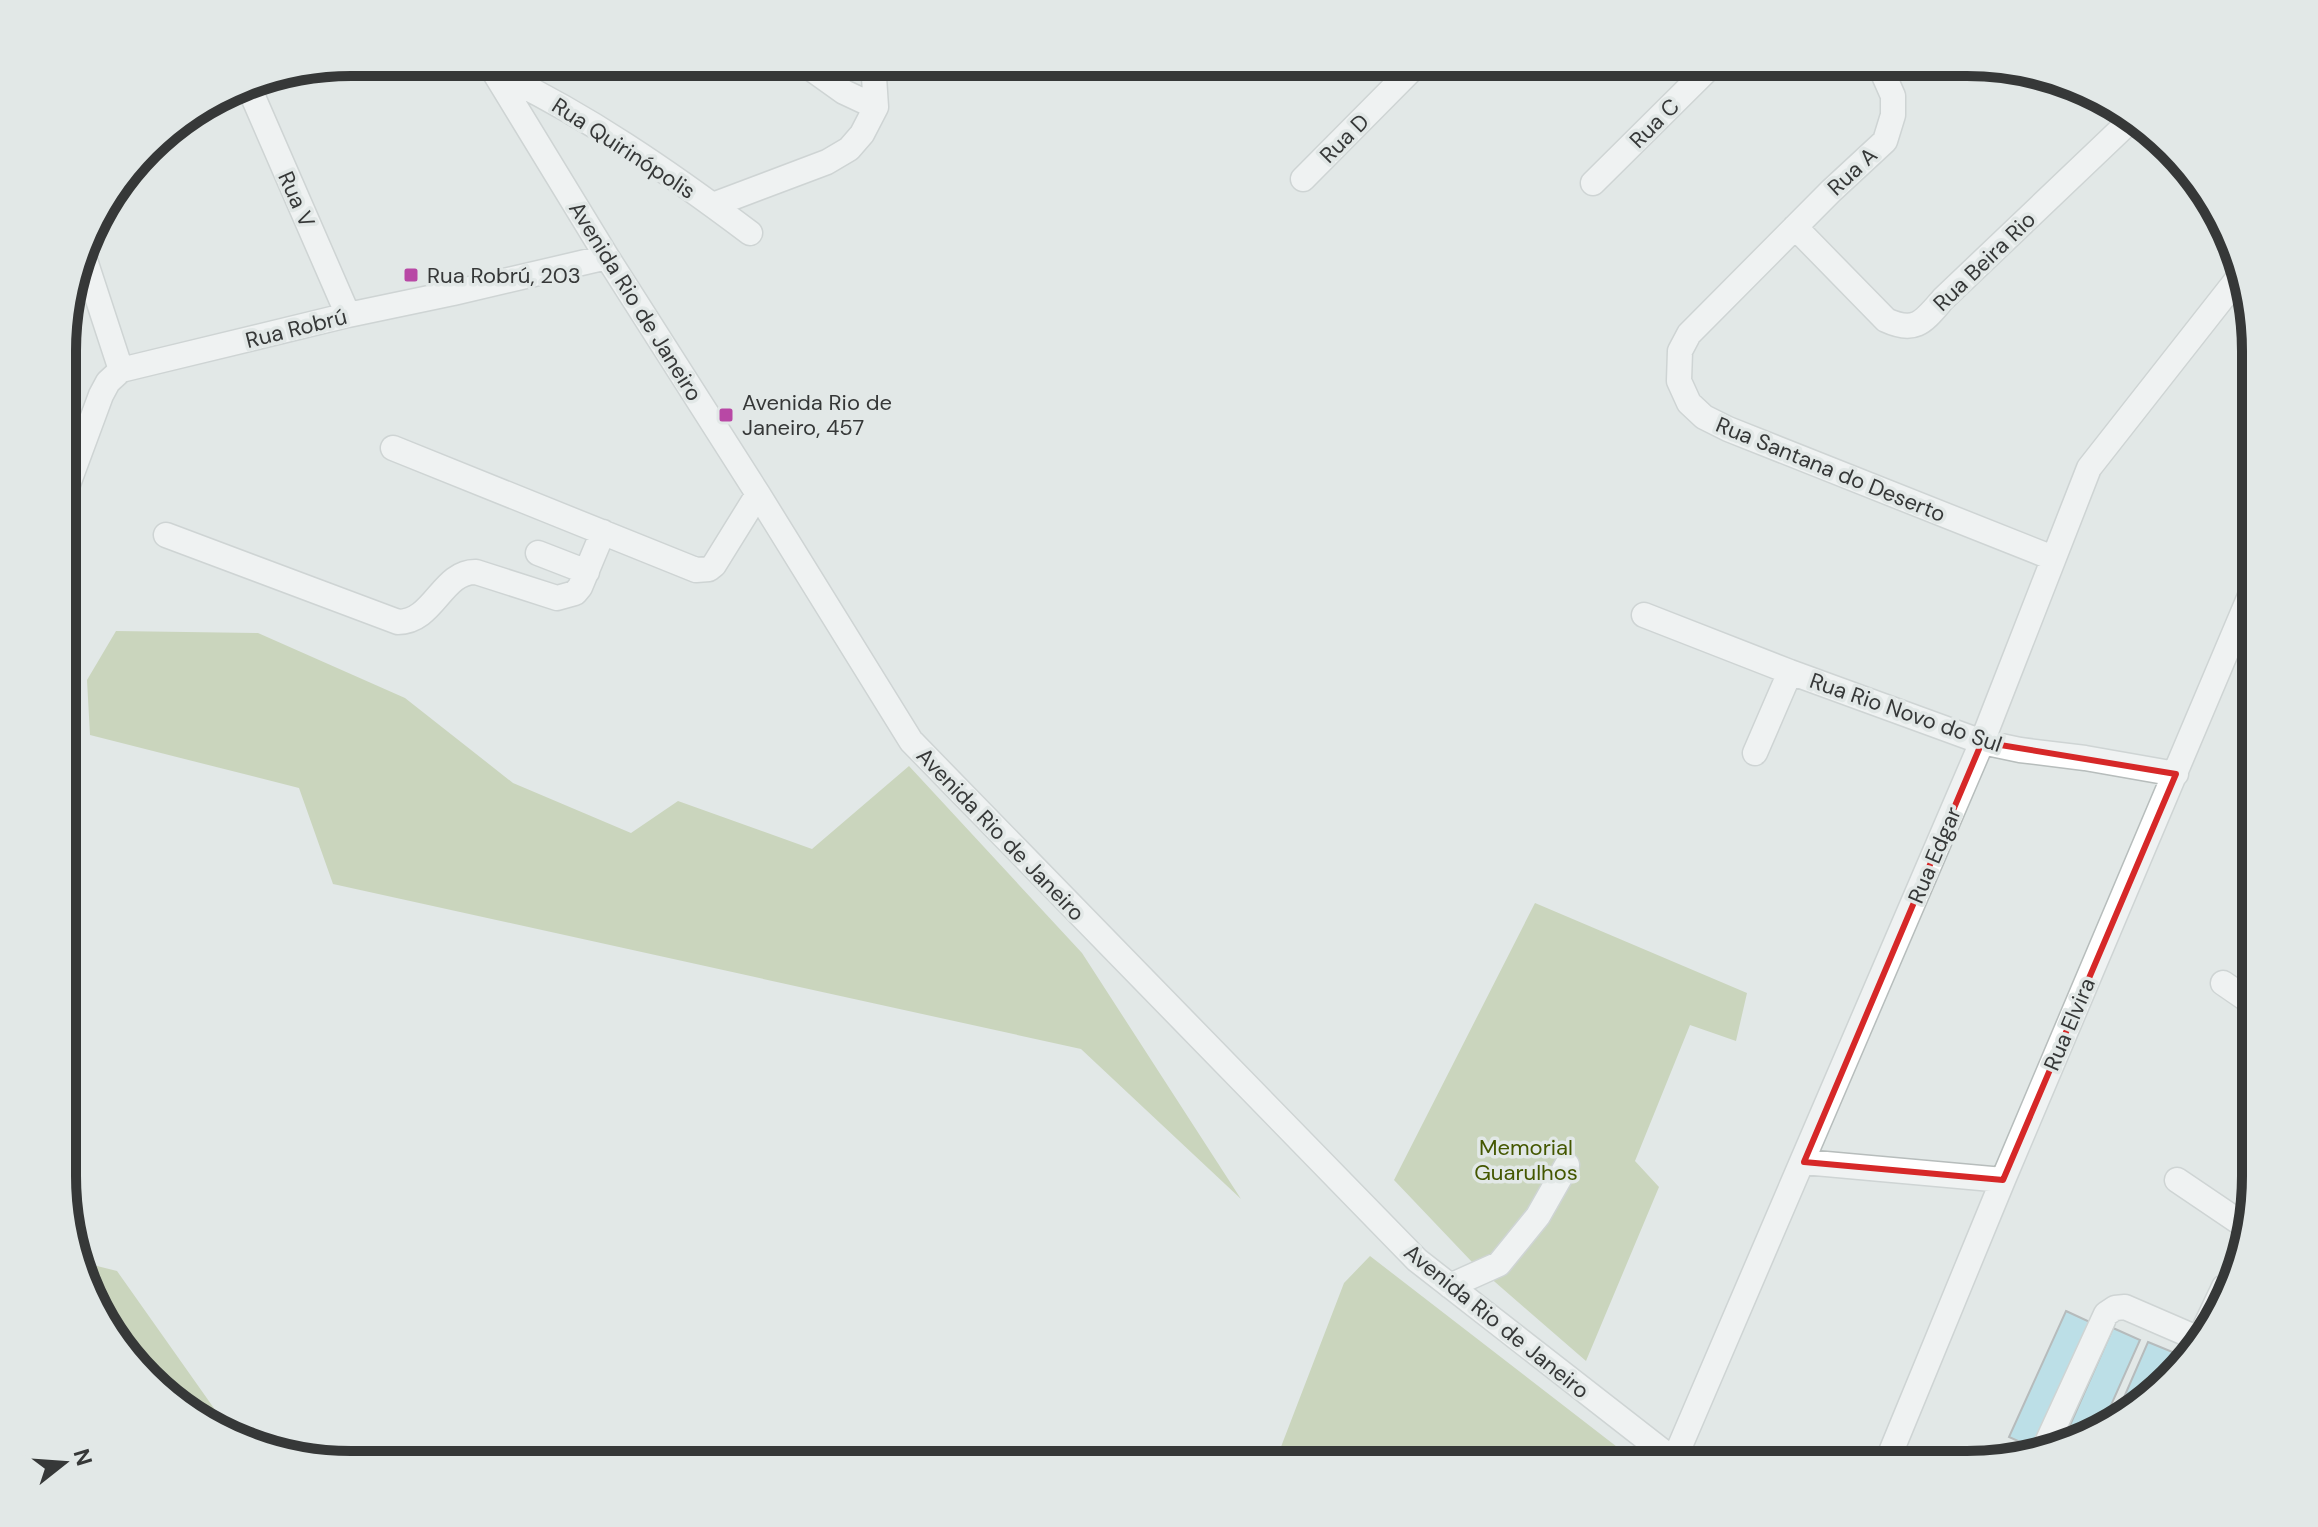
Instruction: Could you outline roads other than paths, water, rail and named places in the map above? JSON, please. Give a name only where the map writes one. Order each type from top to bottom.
[{"type":"street","name":"Rua D","points":[[1303,179],[1405,76]]},
{"type":"street","name":"Rua C","points":[[1593,183],[1701,76]]},
{"type":"street","name":"Rua A","points":[[1795,227],[1885,141],[1893,115],[1893,96],[1884,76]]},
{"type":"street","name":"Avenida Rio de Janeiro","points":[[497,77],[911,741],[1417,1260],[1662,1450]]},
{"type":"street","name":"Rua Quirinópolis","points":[[509,77],[611,135],[750,233]]},
{"type":"street","points":[[823,77],[844,92],[876,107]]},
{"type":"street","points":[[713,205],[827,162],[849,149],[862,134],[876,107],[874,77]]},
{"type":"street","name":"Rua V","points":[[252,95],[348,315]]},
{"type":"street","name":"Rua Beira Rio","points":[[1795,227],[1886,320],[1900,326],[1915,326],[2125,126]]},
{"type":"street","name":"Rua Santana do Deserto","points":[[1795,227],[1689,334],[1680,351],[1678,364],[1679,381],[1689,403],[1704,417],[1728,429],[2053,558]]},
{"type":"street","name":"Rua Robrú","points":[[121,370],[607,257]]},
{"type":"street","points":[[76,463],[101,395],[108,382],[121,370],[88,270]]},
{"type":"street","name":"Rua Edgar","points":[[1682,1450],[1982,742],[2089,468],[2233,284]]},
{"type":"street","points":[[393,448],[696,570],[709,569],[731,540],[758,494]]},
{"type":"street","points":[[166,535],[398,622],[408,622],[418,618],[453,581],[469,572],[557,598],[575,593],[603,532]]},
{"type":"street","points":[[538,553],[587,572]]},
{"type":"street","name":"Rua Rio Novo do Sul","points":[[1644,615],[1982,742],[2176,774]]},
{"type":"street","name":"Rua Elvira","points":[[1892,1450],[2241,618]]},
{"type":"street","points":[[1755,753],[1790,672]]},
{"type":"street","points":[[2223,983],[2241,995]]},
{"type":"street","points":[[1804,1162],[2003,1180]]},
{"type":"street","points":[[1450,1286],[1499,1264],[1538,1216],[1567,1165]]},
{"type":"street","points":[[2177,1180],[2238,1221]]},
{"type":"street","points":[[2049,1438],[2106,1314],[2115,1308],[2125,1307],[2188,1339]]},
{"type":"place","name":"Rua Robrú, 203","points":[[411,275]]},
{"type":"place","name":"Avenida Rio de Janeiro, 457","points":[[726,415]]},
{"type":"park label","name":"Memorial Guarulhos","points":[[1526,1160]]}]
